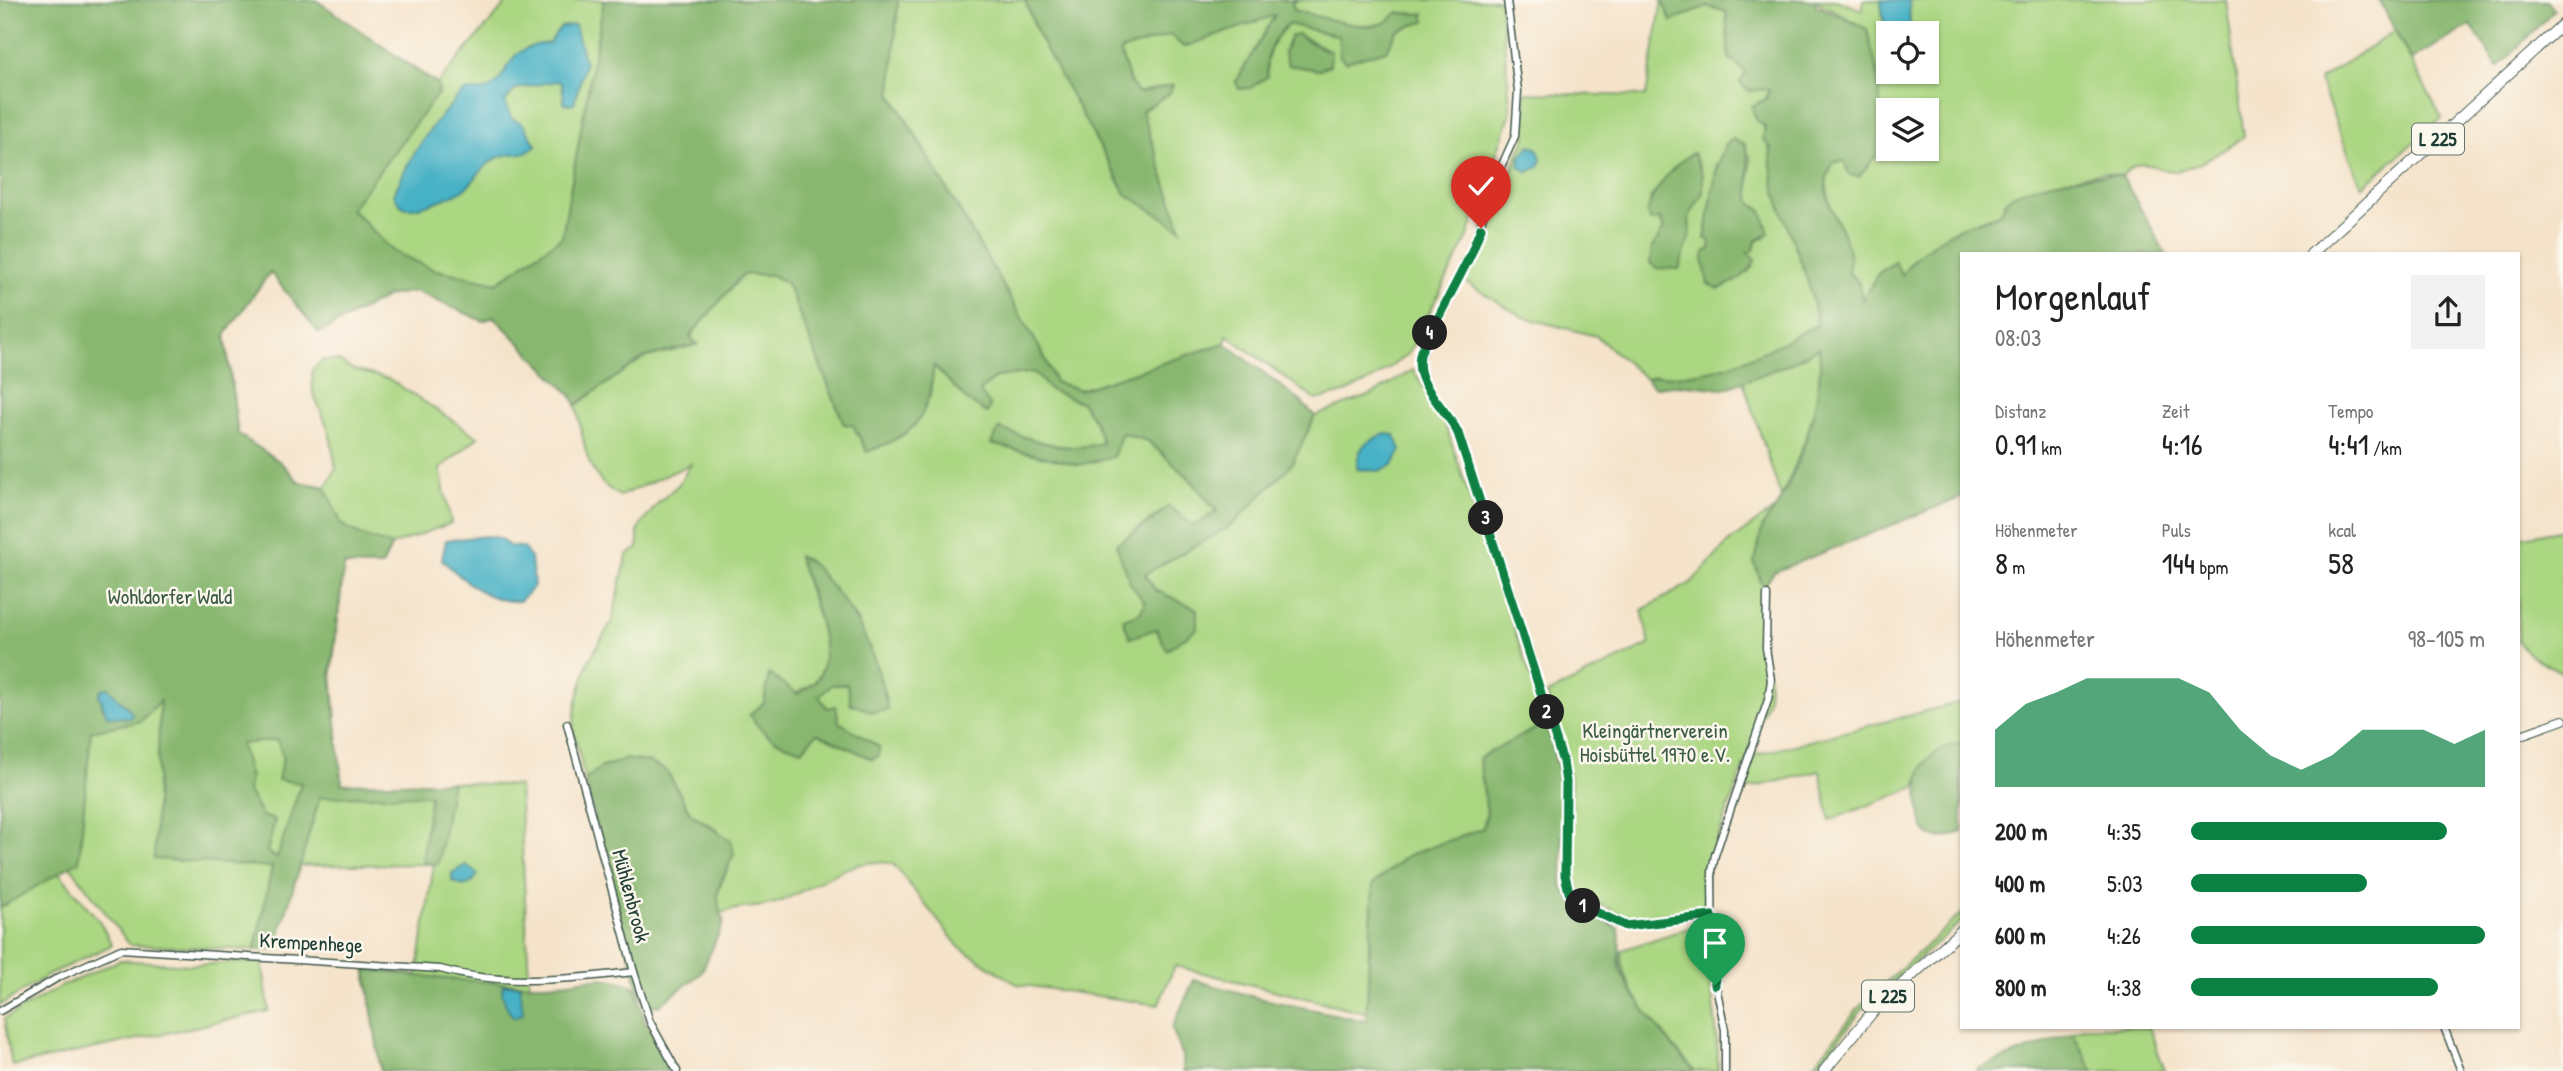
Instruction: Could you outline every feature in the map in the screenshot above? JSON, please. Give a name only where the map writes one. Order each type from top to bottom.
[{"type":"main road","name":"L 225","points":[[2313,252],[2563,24]]},
{"type":"main road","name":"L 225","points":[[1824,1071],[1875,1009],[1960,932]]},
{"type":"street","points":[[1507,0],[1518,91],[1515,136],[1491,189],[1475,244],[1427,339],[1418,368],[1426,387],[1458,433],[1563,762],[1566,782],[1565,875],[1569,892],[1579,904],[1626,926],[1712,916]]},
{"type":"street","points":[[1725,1071],[1725,1030],[1713,978],[1715,855],[1752,754],[1771,688],[1766,648],[1766,595]]},
{"type":"street","points":[[2520,736],[2563,720]]},
{"type":"street","name":"Mühlenbrook","points":[[567,724],[634,972],[654,1031],[677,1071]]},
{"type":"street","name":"Krempenhege","points":[[0,1011],[59,976],[121,949],[440,969],[472,978],[500,981],[634,972]]},
{"type":"street","points":[[2445,1029],[2462,1071]]},
{"type":"green space","name":"Wohldorfer Wald","points":[[0,0],[174,0],[270,272],[225,335],[238,434],[264,454],[280,462],[299,482],[326,487],[336,468],[329,430],[313,393],[312,370],[323,360],[339,361],[354,370],[389,379],[478,437],[440,469],[451,523],[392,545],[382,566],[344,565],[332,672],[341,784],[452,782],[519,786],[534,1071],[381,1071],[365,967],[417,975],[434,864],[273,866],[255,950],[130,945],[70,866],[59,873],[100,922],[112,945],[52,973],[0,1005]]},
{"type":"green space","points":[[0,0],[316,0],[437,84],[439,92],[351,209],[394,252],[432,269],[497,283],[562,237],[604,0],[898,0],[891,94],[1043,354],[1055,382],[1080,390],[1225,343],[1299,400],[1315,416],[1292,464],[1232,525],[1145,574],[1155,590],[1197,609],[1197,629],[1167,650],[1156,629],[1130,638],[1123,619],[1140,613],[1145,603],[1130,583],[1116,544],[1153,520],[1168,506],[1194,526],[1217,511],[1190,479],[1148,441],[1122,433],[1113,457],[1079,465],[991,444],[999,429],[1062,446],[1102,443],[1095,421],[1081,402],[1050,390],[1034,372],[996,377],[980,391],[990,406],[987,413],[968,401],[934,366],[928,400],[917,422],[898,438],[867,452],[853,425],[844,424],[787,283],[772,275],[743,274],[690,336],[697,344],[643,358],[576,405],[572,396],[494,317],[483,321],[415,291],[388,296],[319,333],[270,272],[225,335],[238,434],[280,462],[299,482],[325,487],[342,525],[362,536],[391,545],[382,566],[344,565],[331,672],[342,784],[452,782],[438,864],[422,862],[430,795],[320,797],[275,950],[255,950],[272,867],[154,859],[160,701],[141,721],[91,731],[79,861],[0,908]],"holes":[[[108,688],[117,700],[127,706],[103,708],[99,694],[102,689]],[[277,740],[283,757],[278,780],[301,783],[277,858],[267,852],[275,820],[262,816],[248,791],[250,778],[241,744]]]},
{"type":"green space","points":[[509,0],[604,0],[562,237],[497,283],[432,269],[394,252],[351,208],[439,92],[437,84]]},
{"type":"green space","points":[[898,0],[1025,0],[1039,37],[1175,211],[1141,111],[1169,94],[1172,86],[1138,93],[1130,82],[1120,51],[1170,35],[1276,14],[1236,81],[1267,76],[1271,48],[1289,24],[1339,36],[1339,55],[1397,31],[1423,14],[1397,13],[1384,23],[1352,24],[1294,10],[1292,2],[1298,0],[1500,0],[1511,112],[1467,239],[1408,354],[1374,379],[1344,393],[1316,400],[1227,335],[1225,343],[1079,390],[1055,382],[1043,354],[891,93]],"holes":[[[1297,34],[1331,51],[1284,52]]]},
{"type":"green space","points":[[1025,0],[1298,0],[1292,2],[1294,10],[1352,24],[1384,23],[1397,13],[1423,14],[1425,21],[1397,31],[1387,50],[1345,62],[1339,55],[1339,36],[1288,24],[1278,35],[1268,55],[1268,76],[1250,88],[1239,89],[1236,82],[1275,15],[1184,47],[1170,35],[1120,51],[1130,82],[1138,93],[1173,85],[1169,94],[1142,111],[1181,229],[1126,194],[1039,37]]},
{"type":"green space","points":[[1662,0],[1672,21],[1707,6],[1726,12],[1729,58],[1769,88],[1766,99],[1753,106],[1764,129],[1779,199],[1806,277],[1817,325],[1745,362],[1716,371],[1646,379],[1596,336],[1523,317],[1462,280],[1485,241],[1498,190],[1512,170],[1526,136],[1525,93],[1646,96]],"holes":[[[1689,155],[1698,201],[1689,216],[1690,235],[1680,262],[1652,255],[1664,229],[1650,198]],[[1750,155],[1749,196],[1752,205],[1758,207],[1765,238],[1756,241],[1736,281],[1721,288],[1710,240],[1705,238],[1715,191],[1716,164]]]},
{"type":"green space","points":[[1662,0],[1815,0],[1816,5],[1867,29],[1880,98],[1876,98],[1876,157],[1859,177],[1849,175],[1844,161],[1833,162],[1826,183],[1827,195],[1848,250],[1848,272],[1859,283],[1862,300],[1878,274],[1895,262],[1902,275],[1916,258],[1932,245],[1959,228],[1997,215],[2007,200],[2017,193],[2080,177],[2122,176],[2165,252],[1960,252],[1960,498],[1774,572],[1763,588],[1754,562],[1763,526],[1785,491],[1809,430],[1818,387],[1819,348],[1789,364],[1724,389],[1686,385],[1654,387],[1646,379],[1700,373],[1739,362],[1817,325],[1814,303],[1776,190],[1771,169],[1771,148],[1763,139],[1765,126],[1756,120],[1752,106],[1766,99],[1769,89],[1749,91],[1740,83],[1746,72],[1729,58],[1726,12],[1707,6],[1671,21]]},
{"type":"green space","points":[[1815,0],[1836,0],[1863,10],[1863,0],[1881,0],[1883,21],[1876,21],[1876,84],[1939,84],[1939,21],[1910,21],[1909,0],[2226,0],[2244,136],[2214,156],[2182,170],[2138,165],[2122,176],[2103,172],[2054,182],[2008,199],[2000,213],[1953,231],[1913,259],[1902,276],[1894,262],[1878,274],[1862,301],[1859,283],[1848,272],[1841,229],[1831,214],[1826,180],[1833,162],[1844,161],[1859,177],[1874,158],[1867,29]]},
{"type":"green space","points":[[2379,0],[2547,0],[2554,10],[2498,67],[2471,25],[2411,60]]},
{"type":"green space","points":[[2395,31],[2442,118],[2362,187],[2319,80]]},
{"type":"green space","points":[[1297,34],[1318,47],[1331,51],[1330,65],[1318,70],[1288,65],[1284,52],[1291,36]]},
{"type":"green space","points":[[1733,139],[1745,144],[1751,202],[1762,211],[1769,233],[1756,241],[1754,250],[1748,253],[1755,260],[1749,270],[1734,282],[1718,289],[1708,284],[1703,259],[1706,251],[1710,250],[1710,240],[1705,239],[1717,168],[1726,145]]},
{"type":"green space","points":[[1693,153],[1703,175],[1703,193],[1689,216],[1690,235],[1679,269],[1656,268],[1650,263],[1652,248],[1664,229],[1660,219],[1651,221],[1647,214],[1649,206],[1664,179]]},
{"type":"green space","points":[[743,274],[772,275],[787,283],[844,424],[930,397],[933,365],[968,401],[996,377],[1034,372],[1050,390],[1081,402],[1095,421],[1102,443],[1063,446],[1000,429],[992,444],[1079,465],[1121,433],[1148,441],[1190,479],[1217,512],[1194,527],[1168,507],[1117,544],[1130,583],[1146,603],[1130,638],[1156,628],[1155,590],[1145,574],[1232,525],[1292,464],[1315,416],[1373,394],[1413,370],[1442,415],[1546,723],[1479,758],[1487,813],[1483,828],[1408,856],[1369,942],[1367,1013],[1175,966],[1158,1005],[1017,984],[959,947],[893,864],[861,864],[775,903],[721,913],[718,895],[720,884],[729,867],[717,829],[690,813],[675,784],[627,759],[600,768],[585,780],[573,727],[588,662],[612,621],[627,555],[638,548],[638,529],[658,503],[679,484],[691,464],[620,496],[599,479],[592,468],[576,405],[643,358],[697,345],[690,336]],"holes":[[[799,556],[823,576],[858,621],[888,710],[873,712],[847,684],[832,685],[818,696],[839,722],[879,747],[872,759],[817,733],[750,715],[805,689],[821,672],[825,657],[824,640]]]},
{"type":"green space","points":[[1819,347],[1816,405],[1804,443],[1781,497],[1743,381],[1789,364]]},
{"type":"green space","name":"Kleingärtnerverein Hoisbüttel 1970 e.V.","points":[[1776,508],[1762,527],[1762,544],[1754,562],[1763,588],[1763,656],[1769,679],[1768,699],[1707,868],[1705,907],[1632,920],[1573,891],[1571,784],[1547,694],[1650,644],[1642,610],[1691,583],[1729,542]]},
{"type":"green space","points":[[2563,529],[2563,673],[2531,656],[2520,644],[2520,538]]},
{"type":"green space","points":[[798,556],[814,565],[838,594],[858,625],[873,657],[888,710],[873,712],[851,704],[847,684],[832,685],[819,696],[827,708],[836,706],[839,722],[879,747],[879,756],[872,759],[817,733],[802,750],[786,745],[765,733],[750,714],[764,703],[769,674],[798,694],[816,681],[822,669],[823,637]]},
{"type":"green space","points":[[1960,702],[1960,743],[1948,748],[1934,760],[1922,773],[1916,787],[1830,820],[1820,771],[1742,790],[1755,755]]},
{"type":"green space","points":[[1546,723],[1563,788],[1562,886],[1574,905],[1619,929],[1619,964],[1632,992],[1695,1071],[1183,1071],[1183,1056],[1172,1028],[1194,980],[1258,998],[1366,1021],[1373,884],[1407,856],[1483,828],[1487,813],[1479,758]]},
{"type":"green space","points":[[1960,743],[1960,833],[1938,838],[1925,830],[1921,821],[1918,784],[1923,766],[1929,758],[1948,746]]},
{"type":"green space","points":[[627,759],[649,762],[667,771],[690,813],[731,841],[734,854],[719,887],[718,902],[724,922],[701,973],[659,1006],[648,1005],[640,996],[585,780],[600,768]]},
{"type":"green space","points":[[1960,915],[1960,923],[1866,1005],[1813,1071],[1809,1071],[1860,1006]]},
{"type":"green space","points":[[1700,924],[1707,925],[1718,1071],[1695,1071],[1684,1059],[1633,992],[1622,963],[1622,950]]},
{"type":"green space","points":[[120,960],[190,965],[262,961],[269,1011],[12,1066],[4,1019],[58,988]]},
{"type":"green space","points":[[366,970],[500,983],[545,984],[590,979],[622,982],[635,987],[645,1021],[673,1071],[381,1071]]},
{"type":"green space","points":[[2080,1029],[2150,1029],[2165,1071],[2093,1071],[2073,1033]]},
{"type":"green space","points":[[2073,1033],[2093,1071],[1976,1069]]},
{"type":"water","points":[[1881,0],[1909,0],[1910,21],[1884,21]]},
{"type":"water","points":[[575,25],[585,63],[574,104],[564,104],[562,83],[557,81],[515,89],[505,102],[511,118],[523,124],[536,145],[527,152],[502,156],[492,161],[464,189],[431,204],[414,208],[401,205],[394,194],[415,152],[442,114],[464,91],[482,91],[493,86],[518,53],[549,43],[561,27]]},
{"type":"water","points":[[1530,145],[1538,149],[1541,159],[1539,167],[1528,172],[1519,166],[1520,158]]},
{"type":"water","points":[[1384,434],[1395,435],[1401,450],[1393,465],[1379,471],[1357,469],[1363,446]]},
{"type":"water","points":[[486,536],[500,538],[509,546],[523,547],[531,559],[534,586],[520,601],[488,595],[468,583],[442,560],[446,540]]},
{"type":"water","points":[[108,688],[132,712],[131,718],[107,716],[99,694],[102,689]]},
{"type":"water","points":[[466,865],[478,874],[472,883],[463,886],[452,881],[452,873]]},
{"type":"water","points":[[503,985],[520,985],[523,1014],[513,1017],[503,997]]},
{"type":"route","points":[[1481,228],[1470,256],[1421,351],[1418,368],[1426,387],[1458,433],[1563,762],[1566,782],[1566,884],[1571,896],[1579,904],[1626,926],[1712,916],[1715,985]]}]
